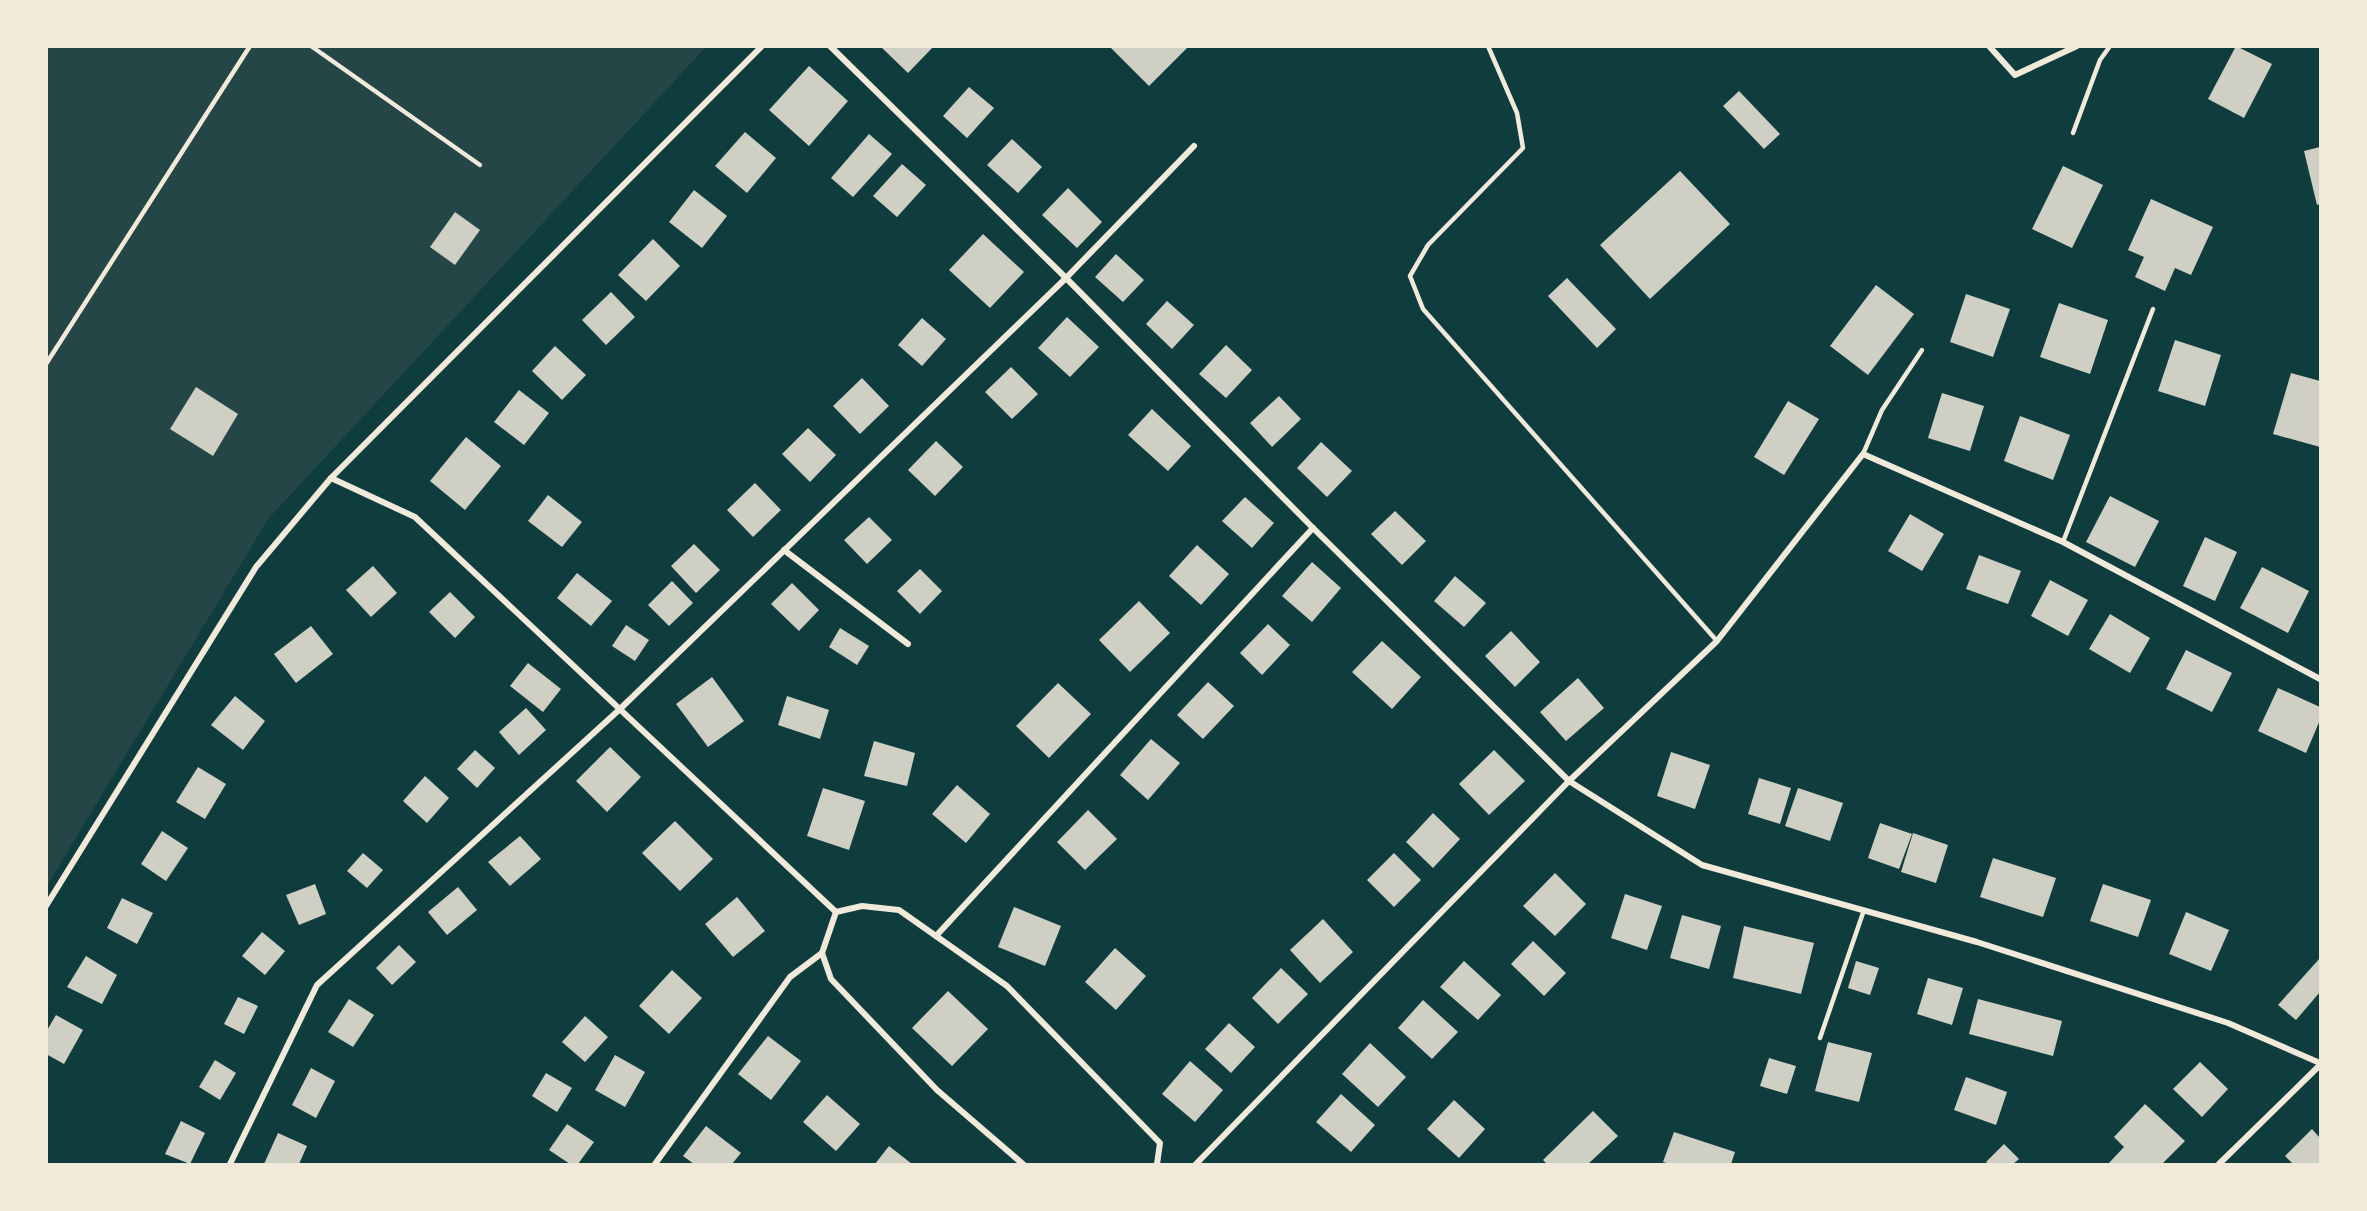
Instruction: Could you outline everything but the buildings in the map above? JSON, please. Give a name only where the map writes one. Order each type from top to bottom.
[{"type":"street","points":[[46,906],[255,567],[331,478],[762,46]]},
{"type":"street","points":[[830,46],[1066,278],[1313,528],[1569,781],[1702,865],[1977,942],[2228,1023],[2320,1064],[2219,1164]]},
{"type":"street","points":[[1989,46],[2014,75],[2077,46]]},
{"type":"street","points":[[230,1164],[317,985],[620,709],[1066,278],[1194,146]]},
{"type":"street","points":[[1196,1164],[1569,781],[1718,641],[1863,454],[2063,542],[2320,679]]},
{"type":"street","points":[[331,478],[415,517],[836,912]]},
{"type":"street","points":[[936,936],[1313,528]]},
{"type":"street","points":[[784,550],[908,644]]},
{"type":"street","points":[[836,912],[862,906],[899,910],[1007,986],[1160,1143],[1157,1164]]},
{"type":"street","points":[[655,1164],[790,977],[822,953],[836,912]]},
{"type":"street","points":[[822,953],[831,979],[937,1090],[1023,1164]]},
{"type":"lane","points":[[46,363],[250,46]]},
{"type":"lane","points":[[311,46],[480,165]]},
{"type":"lane","points":[[1488,46],[1517,113],[1523,148],[1428,244],[1410,276],[1423,309],[1718,641]]},
{"type":"lane","points":[[2073,133],[2100,60],[2110,46]]},
{"type":"lane","points":[[2063,542],[2153,309]]},
{"type":"lane","points":[[1863,454],[1882,410],[1922,350]]},
{"type":"lane","points":[[1821,1038],[1864,910]]},
{"type":"shaded area","points":[[47,47],[706,47],[268,519],[47,886]]}]
